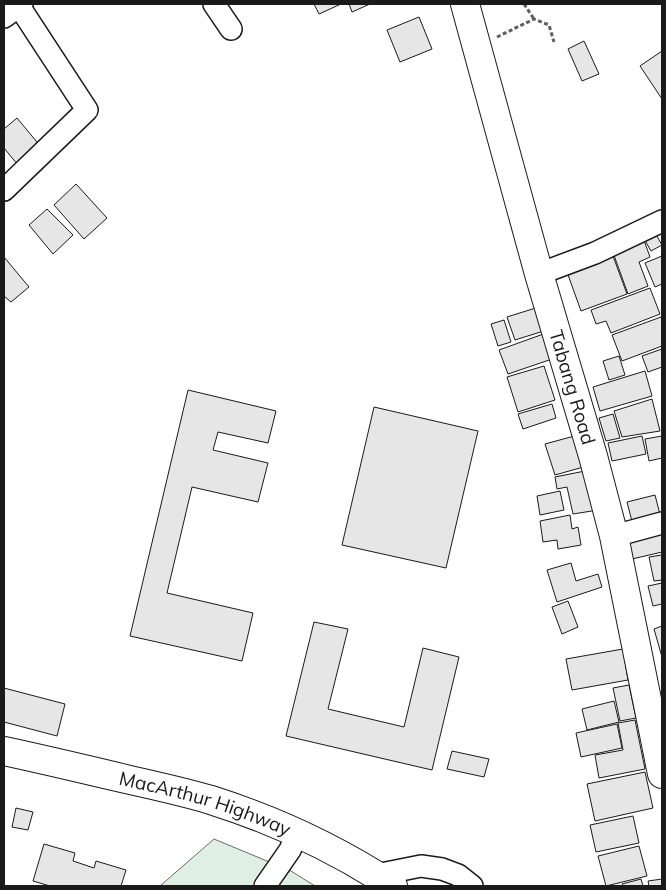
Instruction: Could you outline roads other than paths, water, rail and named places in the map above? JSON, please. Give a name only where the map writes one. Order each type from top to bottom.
[{"type":"main road","name":"Tabang Road","points":[[464,4],[614,536],[662,774]]},
{"type":"main road","name":"MacArthur Highway","points":[[4,751],[204,798],[266,821],[294,842],[316,863],[375,883]]},
{"type":"main road","name":"MacArthur Highway","points":[[4,770],[174,808],[236,828],[294,842]]},
{"type":"street","points":[[214,4],[231,29]]},
{"type":"street","points":[[4,190],[87,110],[15,9]]},
{"type":"street","points":[[539,274],[661,227]]},
{"type":"street","points":[[614,536],[662,523]]},
{"type":"street","points":[[265,886],[294,842]]},
{"type":"street","points":[[375,883],[421,866],[442,869],[458,874],[472,886]]}]
